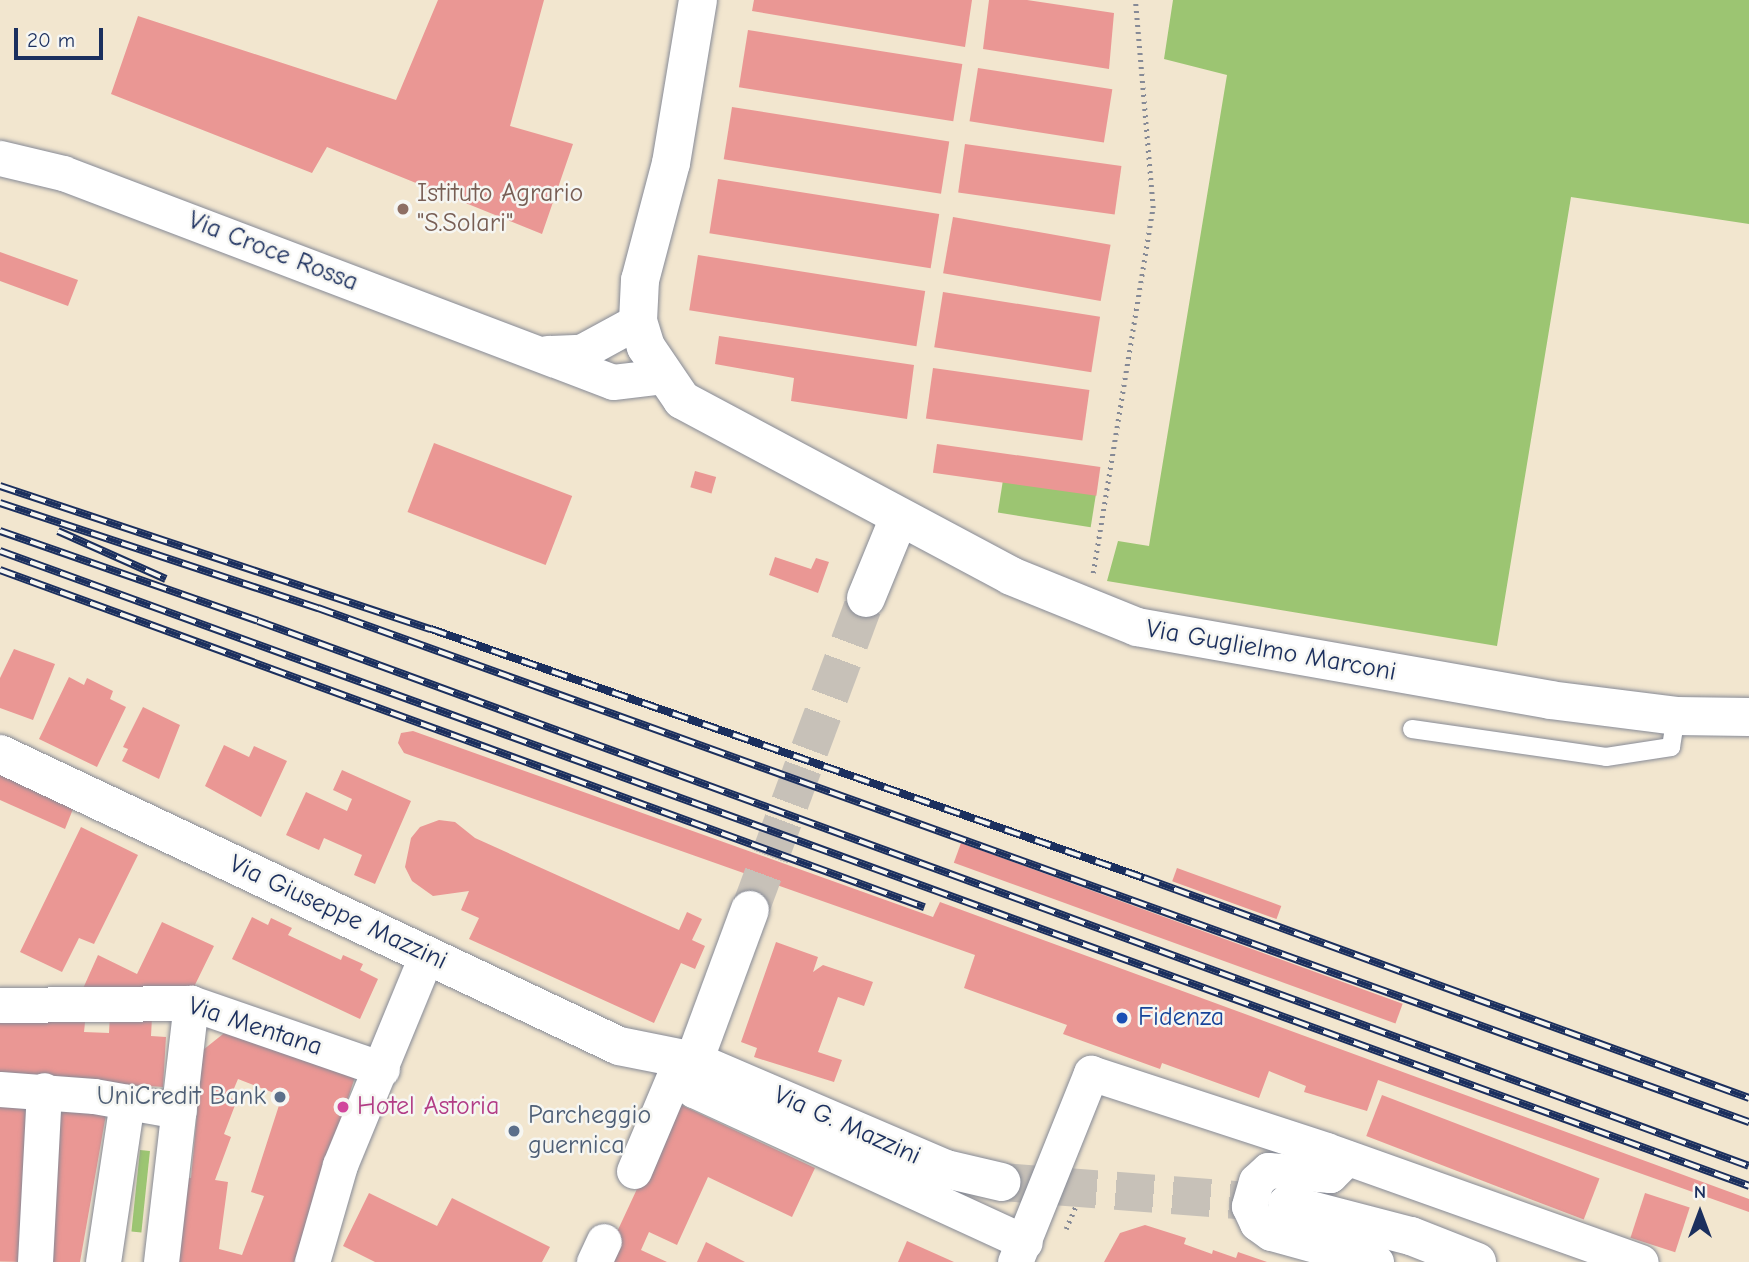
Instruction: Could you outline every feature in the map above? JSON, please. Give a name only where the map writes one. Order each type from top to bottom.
[{"type":"street","points":[[544,353],[581,352],[638,321],[640,281],[671,163],[698,0]]},
{"type":"street","name":"Via Croce Rossa","points":[[0,158],[63,173],[544,353],[613,382],[663,376]]},
{"type":"street","name":"Via Guglielmo Marconi","points":[[638,321],[646,347],[663,376],[682,400],[898,520],[1087,609],[1137,627],[1288,656],[1676,716],[1749,717]]},
{"type":"street","points":[[866,598],[898,520]]},
{"type":"street","name":"Via Giuseppe Mazzini","points":[[0,754],[619,1046],[687,1060]]},
{"type":"street","points":[[634,1171],[687,1060],[750,910]]},
{"type":"street","points":[[312,1262],[340,1165],[382,1069],[427,954]]},
{"type":"street","points":[[161,1262],[191,1003]]},
{"type":"street","name":"Via Mentana","points":[[0,1005],[191,1003],[382,1069]]},
{"type":"street","points":[[687,1060],[694,1090],[1020,1252],[1091,1073],[1334,1161],[1641,1262]]},
{"type":"street","name":"Via G. Mazzini","points":[[687,1060],[946,1169],[1002,1182]]},
{"type":"street","points":[[0,1089],[44,1090],[179,1111]]},
{"type":"street","points":[[35,1262],[44,1090]]},
{"type":"street","points":[[103,1262],[127,1102]]},
{"type":"street","points":[[1376,1262],[1271,1233],[1257,1223],[1249,1206],[1256,1181],[1268,1170],[1334,1161],[1588,1262]]},
{"type":"street","points":[[1287,1204],[1411,1236],[1477,1262]]},
{"type":"lane","points":[[1412,729],[1606,757],[1671,747],[1676,716]]},
{"type":"path","points":[[1087,609],[1153,208],[1135,0]]},
{"type":"green space","points":[[1173,0],[1749,0],[1749,224],[1571,197],[1497,646],[1107,581],[1118,541],[1149,546],[1227,75],[1164,59]]},
{"type":"green space","points":[[1003,480],[1096,495],[1091,527],[998,513]]},
{"type":"green space","points":[[140,1150],[150,1151],[141,1233],[131,1232]]},
{"type":"building","points":[[438,0],[544,0],[510,126],[573,144],[542,234],[327,147],[312,173],[111,94],[138,16],[396,100]]},
{"type":"building","points":[[754,0],[972,0],[965,47],[752,11]]},
{"type":"building","points":[[989,0],[1027,0],[1114,13],[1109,69],[983,49]]},
{"type":"building","points":[[748,30],[962,64],[953,121],[739,87]]},
{"type":"building","points":[[978,68],[1112,89],[1104,143],[970,121]]},
{"type":"building","points":[[732,107],[949,141],[941,194],[724,159]]},
{"type":"building","points":[[965,144],[1121,166],[1115,215],[958,193]]},
{"type":"building","points":[[718,179],[939,214],[931,268],[709,233]]},
{"type":"building","points":[[953,217],[1111,245],[1101,301],[943,273]]},
{"type":"building","points":[[0,252],[78,280],[68,306],[0,281]]},
{"type":"building","points":[[698,255],[925,291],[916,346],[689,310]]},
{"type":"building","points":[[943,292],[1100,317],[1091,372],[934,347]]},
{"type":"building","points":[[719,336],[914,365],[907,419],[791,401],[794,378],[715,364]]},
{"type":"building","points":[[933,368],[1089,390],[1082,440],[926,419]]},
{"type":"building","points":[[434,443],[572,496],[546,565],[407,512]]},
{"type":"building","points":[[937,444],[1100,467],[1096,496],[933,473]]},
{"type":"building","points":[[695,471],[716,477],[711,493],[690,487]]},
{"type":"building","points":[[775,557],[811,569],[816,558],[829,562],[818,593],[769,575]]},
{"type":"building","points":[[14,649],[55,664],[33,720],[0,708],[0,678]]},
{"type":"building","points":[[69,677],[84,685],[87,678],[113,691],[110,699],[126,707],[97,767],[39,739]]},
{"type":"building","points":[[143,707],[180,725],[159,779],[122,761],[128,749],[123,747]]},
{"type":"building","points":[[413,731],[933,917],[940,902],[1749,1199],[1749,1212],[1378,1080],[1367,1111],[1304,1092],[1306,1086],[1269,1071],[1259,1098],[1162,1063],[1160,1069],[1063,1034],[1067,1025],[964,988],[975,955],[404,753],[398,743],[401,733]]},
{"type":"building","points":[[224,745],[249,757],[254,746],[287,761],[261,817],[205,786]]},
{"type":"building","points":[[0,770],[75,804],[65,829],[0,800]]},
{"type":"building","points":[[342,770],[411,801],[375,884],[354,875],[362,855],[324,838],[319,850],[286,835],[306,792],[347,811],[352,799],[333,790]]},
{"type":"building","points":[[439,820],[455,822],[475,838],[679,930],[687,912],[702,919],[692,940],[705,946],[695,969],[681,963],[654,1023],[469,939],[479,918],[461,910],[469,891],[433,896],[412,881],[405,867],[411,838],[420,827]]},
{"type":"building","points":[[81,827],[138,855],[94,944],[79,938],[62,972],[20,952]]},
{"type":"building","points":[[961,843],[1403,1004],[1395,1023],[954,863]]},
{"type":"building","points":[[1177,868],[1281,906],[1277,919],[1172,881]]},
{"type":"building","points":[[252,917],[268,925],[271,918],[292,928],[288,935],[341,960],[343,955],[363,964],[360,970],[378,979],[360,1019],[232,959]]},
{"type":"building","points":[[162,922],[214,946],[190,995],[81,993],[98,955],[137,974]]},
{"type":"building","points":[[776,942],[818,957],[813,972],[823,965],[873,982],[864,1006],[838,997],[818,1052],[842,1060],[834,1082],[754,1057],[757,1048],[741,1042]]},
{"type":"building","points":[[86,1013],[84,1032],[109,1033],[110,1014],[152,1017],[151,1036],[166,1037],[163,1087],[0,1076],[0,1016]]},
{"type":"building","points":[[228,1030],[356,1074],[294,1262],[167,1262],[180,1177],[191,1178],[203,1050]],"holes":[[[238,1079],[282,1096],[251,1192],[264,1196],[242,1255],[219,1249],[228,1182],[215,1180],[231,1137],[224,1134],[237,1100],[230,1098]]]},
{"type":"building","points":[[0,1095],[29,1096],[26,1262],[0,1262]]},
{"type":"building","points":[[1382,1095],[1600,1178],[1584,1220],[1366,1136]]},
{"type":"building","points":[[55,1098],[108,1103],[80,1262],[43,1262]]},
{"type":"building","points":[[677,1103],[815,1168],[792,1217],[708,1177],[677,1245],[649,1232],[641,1250],[667,1262],[603,1262]]},
{"type":"building","points":[[369,1193],[437,1226],[452,1198],[550,1247],[542,1262],[375,1262],[343,1246]]},
{"type":"building","points":[[1645,1193],[1690,1208],[1675,1252],[1630,1238]]},
{"type":"building","points":[[1145,1225],[1186,1238],[1184,1244],[1212,1254],[1213,1250],[1236,1258],[1238,1252],[1267,1262],[1104,1262],[1120,1233]]},
{"type":"building","points":[[907,1241],[954,1262],[898,1262]]},
{"type":"building","points":[[706,1242],[745,1262],[697,1262]]},
{"type":"tunnel","points":[[750,910],[866,598]]},
{"type":"tunnel","points":[[1002,1182],[1285,1204]]},
{"type":"railway","points":[[0,486],[431,629],[1144,878],[1749,1098]]},
{"type":"railway","points":[[0,503],[318,608],[1749,1122]]},
{"type":"railway","points":[[0,531],[258,621],[1749,1166]]},
{"type":"railway","points":[[58,531],[166,579]]},
{"type":"railway","points":[[0,551],[1749,1186]]},
{"type":"railway","points":[[0,570],[924,907]]},
{"type":"place","name":"Istituto Agrario \"S.Solari\"","points":[[403,209]]},
{"type":"place","name":"Fidenza","points":[[1122,1018]]},
{"type":"place","name":"UniCredit Bank","points":[[280,1097]]},
{"type":"place","name":"Hotel Astoria","points":[[343,1107]]},
{"type":"place","name":"Parcheggio guernica","points":[[514,1131]]}]
